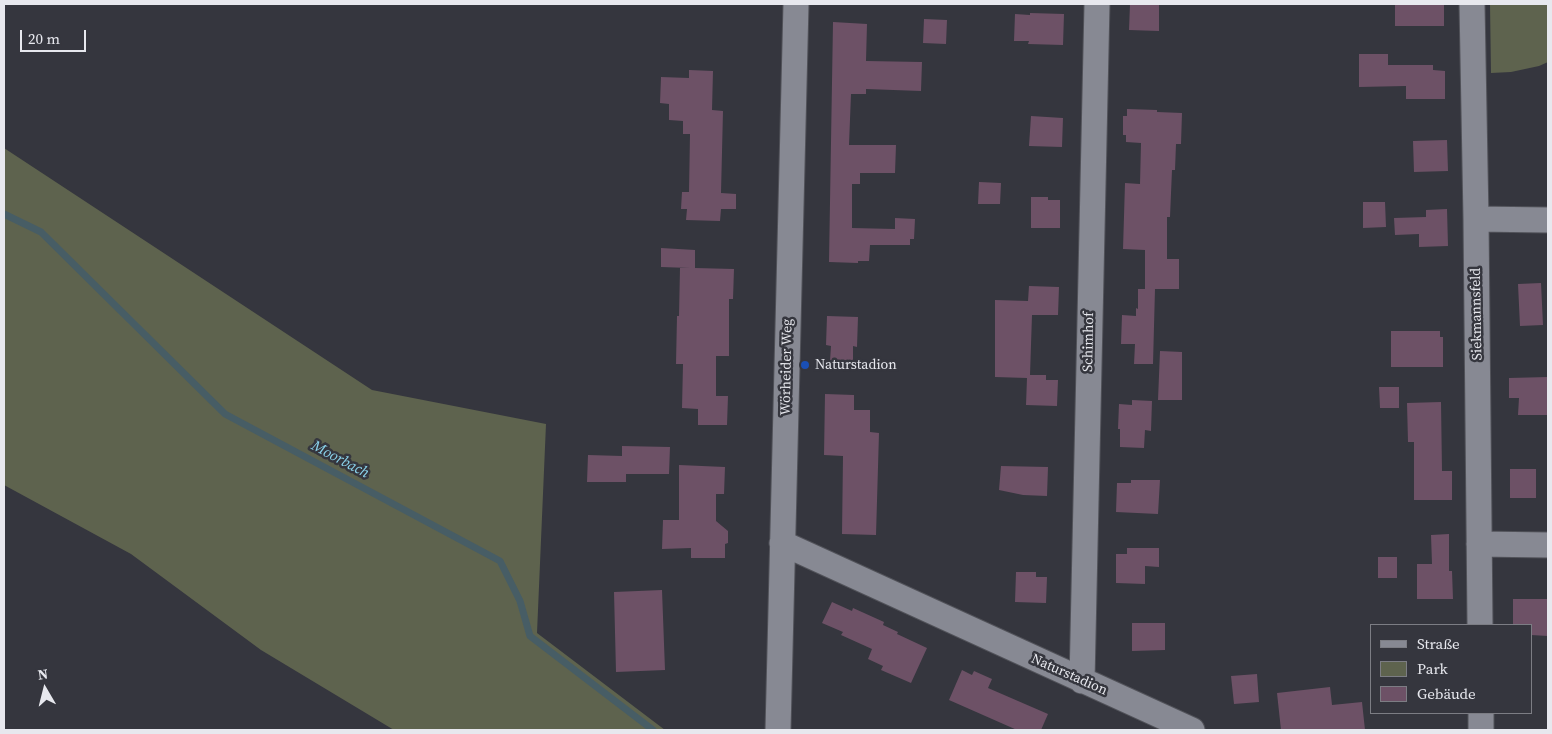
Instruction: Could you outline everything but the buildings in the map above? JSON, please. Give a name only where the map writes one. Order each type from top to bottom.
[{"type":"street","name":"Wörheider Weg","points":[[778,730],[796,4]]},
{"type":"street","name":"Schimhof","points":[[1082,681],[1096,4]]},
{"type":"street","name":"Siekmannsfeld","points":[[1472,4],[1480,624]]},
{"type":"street","points":[[1476,219],[1548,220]]},
{"type":"street","name":"Naturstadion","points":[[782,544],[1192,730]]},
{"type":"street","points":[[1479,544],[1548,545]]},
{"type":"street","points":[[1481,714],[1481,730]]},
{"type":"green space","points":[[1490,4],[1548,4],[1548,62],[1539,66],[1511,72],[1491,73]]},
{"type":"green space","points":[[4,148],[372,390],[546,424],[537,633],[665,730],[394,730],[261,650],[131,554],[4,485]]},
{"type":"waterway","name":"Moorbach","points":[[4,214],[41,232],[225,414],[500,561],[520,601],[530,636],[653,730]]},
{"type":"place","name":"Naturstadion","points":[[805,365]]}]
